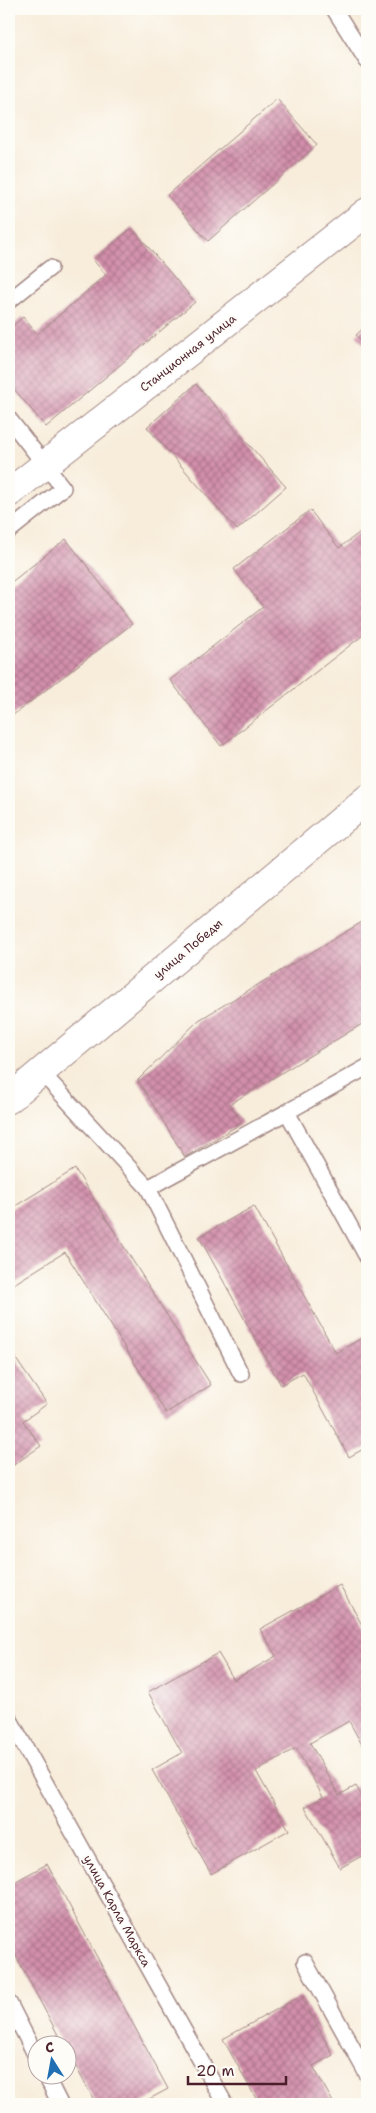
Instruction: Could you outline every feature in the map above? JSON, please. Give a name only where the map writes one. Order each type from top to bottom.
[{"type":"street","name":"Станционная улица","points":[[9,493],[367,212]]},
{"type":"street","name":"улица Победы","points":[[9,1099],[250,895],[367,799]]},
{"type":"lane","points":[[334,9],[367,61]]},
{"type":"lane","points":[[9,301],[50,268]]},
{"type":"lane","points":[[9,419],[63,488],[9,530]]},
{"type":"lane","points":[[148,1188],[367,1067]]},
{"type":"lane","points":[[42,1073],[148,1188],[241,1374]]},
{"type":"lane","points":[[287,1112],[367,1257]]},
{"type":"lane","name":"улица Карла Маркса","points":[[9,1718],[219,2102]]},
{"type":"lane","points":[[305,1962],[367,2074]]},
{"type":"lane","points":[[9,2003],[28,2040]]},
{"type":"lane","points":[[51,2086],[60,2104]]},
{"type":"building","points":[[277,99],[317,145],[208,241],[167,195]]},
{"type":"building","points":[[132,228],[195,302],[46,427],[9,383],[9,329],[23,317],[37,334],[106,275],[93,260]]},
{"type":"building","points":[[367,325],[367,348],[356,335]]},
{"type":"building","points":[[196,384],[286,487],[237,530],[147,427]]},
{"type":"building","points":[[310,510],[339,548],[367,527],[367,632],[221,746],[170,680],[263,607],[234,569]]},
{"type":"building","points":[[66,539],[132,624],[9,718],[9,584]]},
{"type":"building","points":[[367,919],[367,1021],[230,1104],[242,1123],[185,1157],[138,1080],[199,1020]]},
{"type":"building","points":[[75,1169],[211,1385],[166,1413],[65,1252],[9,1287],[9,1210]]},
{"type":"building","points":[[254,1206],[336,1353],[367,1335],[367,1447],[349,1457],[303,1373],[281,1385],[199,1237]]},
{"type":"building","points":[[9,1349],[47,1404],[23,1421],[41,1446],[9,1468]]},
{"type":"building","points":[[340,1585],[367,1634],[367,1754],[349,1721],[310,1743],[339,1795],[356,1786],[367,1806],[367,1853],[340,1868],[305,1807],[323,1797],[296,1748],[256,1771],[289,1830],[211,1874],[152,1770],[182,1753],[148,1692],[218,1653],[234,1680],[276,1656],[260,1629]]},
{"type":"building","points":[[47,1864],[168,2089],[140,2104],[96,2104],[78,2071],[78,2036],[59,2036],[9,1943],[9,1885]]},
{"type":"building","points":[[301,1996],[333,2055],[313,2066],[334,2104],[259,2104],[223,2039]]}]
